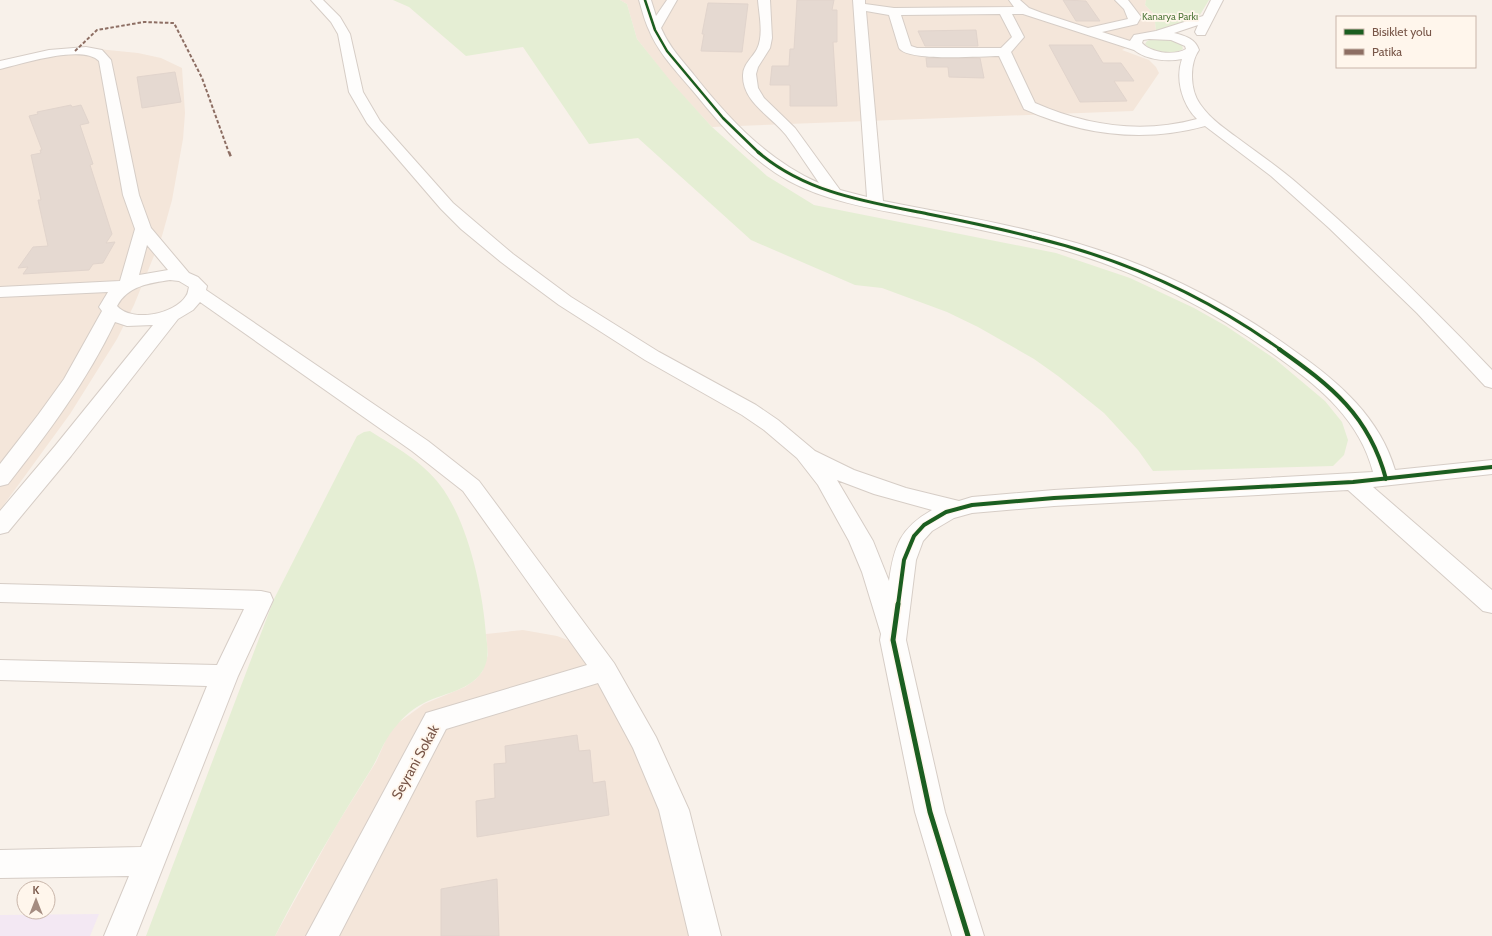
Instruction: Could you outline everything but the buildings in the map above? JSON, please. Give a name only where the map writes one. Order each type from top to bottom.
[{"type":"street","points":[[317,0],[336,20],[344,34],[352,80],[366,112],[379,129],[447,206],[467,226],[565,301],[652,356],[749,410],[783,434],[805,453],[844,474],[865,483],[901,495],[958,508]]},
{"type":"street","points":[[674,1],[657,2],[645,0],[654,30],[665,48],[708,100],[762,154],[786,173],[810,185],[834,193],[971,222],[1068,246],[1135,270],[1198,300],[1284,352],[1311,372],[1339,396],[1370,435],[1383,463],[1386,479]]},
{"type":"street","points":[[764,0],[766,38],[764,48],[751,67],[749,74],[751,88],[758,100],[790,131],[834,193]]},
{"type":"street","points":[[1014,0],[1025,10],[1042,18],[1091,33],[1140,42],[1154,54],[1185,75]]},
{"type":"street","points":[[1091,33],[1133,20],[1135,17],[1132,10],[1122,0]]},
{"type":"street","points":[[1217,0],[1192,50],[1185,75],[1192,103],[1207,121],[1276,173],[1335,224],[1424,309],[1492,382]]},
{"type":"street","points":[[654,30],[674,1]]},
{"type":"street","points":[[875,202],[859,3],[894,12],[1025,10]]},
{"type":"street","points":[[894,12],[904,46],[910,51],[1004,52],[1018,37],[1004,10]]},
{"type":"street","points":[[1140,42],[1208,18]]},
{"type":"street","points":[[1157,35],[1181,39],[1192,50]]},
{"type":"street","points":[[1154,54],[1171,56],[1192,50]]},
{"type":"street","points":[[0,65],[47,54],[71,51],[98,53],[105,60],[131,195],[143,230],[191,285],[420,446],[471,486],[605,670],[646,745],[674,810],[705,936]]},
{"type":"street","points":[[1004,52],[1029,106],[1051,116],[1078,124],[1125,131],[1171,130],[1207,121]]},
{"type":"street","points":[[143,230],[127,286],[110,299],[108,306],[110,313],[117,318],[128,320],[156,319],[171,315],[194,301],[191,285]]},
{"type":"street","points":[[0,292],[127,286],[155,276],[191,285]]},
{"type":"street","points":[[0,479],[39,431],[74,380],[99,338],[110,313]]},
{"type":"street","points":[[0,526],[63,451],[171,315]]},
{"type":"street","points":[[805,453],[830,487],[861,541],[885,605],[930,812],[968,936]]},
{"type":"street","points":[[893,640],[904,560],[908,547],[914,536],[924,525],[934,518],[958,508],[972,505],[1054,498],[1353,482],[1492,467]]},
{"type":"street","points":[[1353,482],[1492,604]]},
{"type":"street","points":[[0,593],[261,600],[225,676],[120,936]]},
{"type":"street","points":[[0,670],[225,676]]},
{"type":"street","name":"Seyrani Sokak","points":[[322,936],[436,721],[605,670]]},
{"type":"street","points":[[0,864],[151,861]]},
{"type":"shaded area","points":[[620,0],[1146,0],[1145,5],[1154,14],[1156,30],[1122,50],[1149,60],[1156,67],[1159,73],[1133,111],[712,127],[673,85],[637,39],[627,4]]},
{"type":"shaded area","points":[[66,49],[98,49],[138,53],[161,58],[182,68],[185,113],[183,139],[172,200],[162,236],[134,305],[117,339],[70,414],[0,510],[0,62]]},
{"type":"shaded area","points":[[523,630],[557,636],[573,642],[597,662],[716,936],[275,936],[336,826],[376,762],[388,735],[398,723],[424,704],[465,687],[475,680],[482,672],[488,655],[486,634]]},
{"type":"shaded area","points":[[56,914],[99,914],[90,936],[0,936],[0,915],[16,915],[16,920],[56,920]]},
{"type":"green space","points":[[393,0],[620,0],[627,4],[637,39],[673,84],[712,127],[767,176],[814,205],[1056,253],[1130,278],[1194,308],[1226,326],[1275,359],[1325,401],[1342,422],[1348,440],[1344,455],[1333,466],[1153,471],[1138,450],[1104,413],[1034,359],[978,327],[947,312],[882,288],[855,285],[751,240],[638,138],[589,144],[523,47],[466,56],[409,7]]},
{"type":"green space","name":"Kanarya Parkı","points":[[1146,0],[1209,0],[1195,23],[1169,33],[1156,30],[1154,14],[1145,5]]},
{"type":"green space","points":[[1154,39],[1170,40],[1182,45],[1183,49],[1174,53],[1158,52],[1145,44],[1147,41]]},
{"type":"green space","points":[[370,431],[408,455],[433,476],[450,500],[459,517],[478,578],[487,645],[486,663],[482,672],[468,685],[420,705],[406,715],[393,730],[385,741],[370,771],[309,873],[275,936],[146,936],[274,599],[357,436],[364,432]]},
{"type":"marked path","points":[[75,51],[97,30],[144,22],[174,23],[202,78],[231,157]]},
{"type":"cycle path","points":[[645,0],[658,36],[664,47],[737,133],[766,159],[780,169],[815,187],[858,200],[950,218],[1078,249],[1120,263],[1173,286],[1224,313],[1272,343],[1326,384],[1340,397],[1364,426],[1381,459],[1386,479]]},
{"type":"cycle path","points":[[968,936],[930,812],[893,640],[904,560],[908,547],[914,536],[924,525],[946,512],[972,505],[1054,498],[1353,482],[1492,467]]}]
